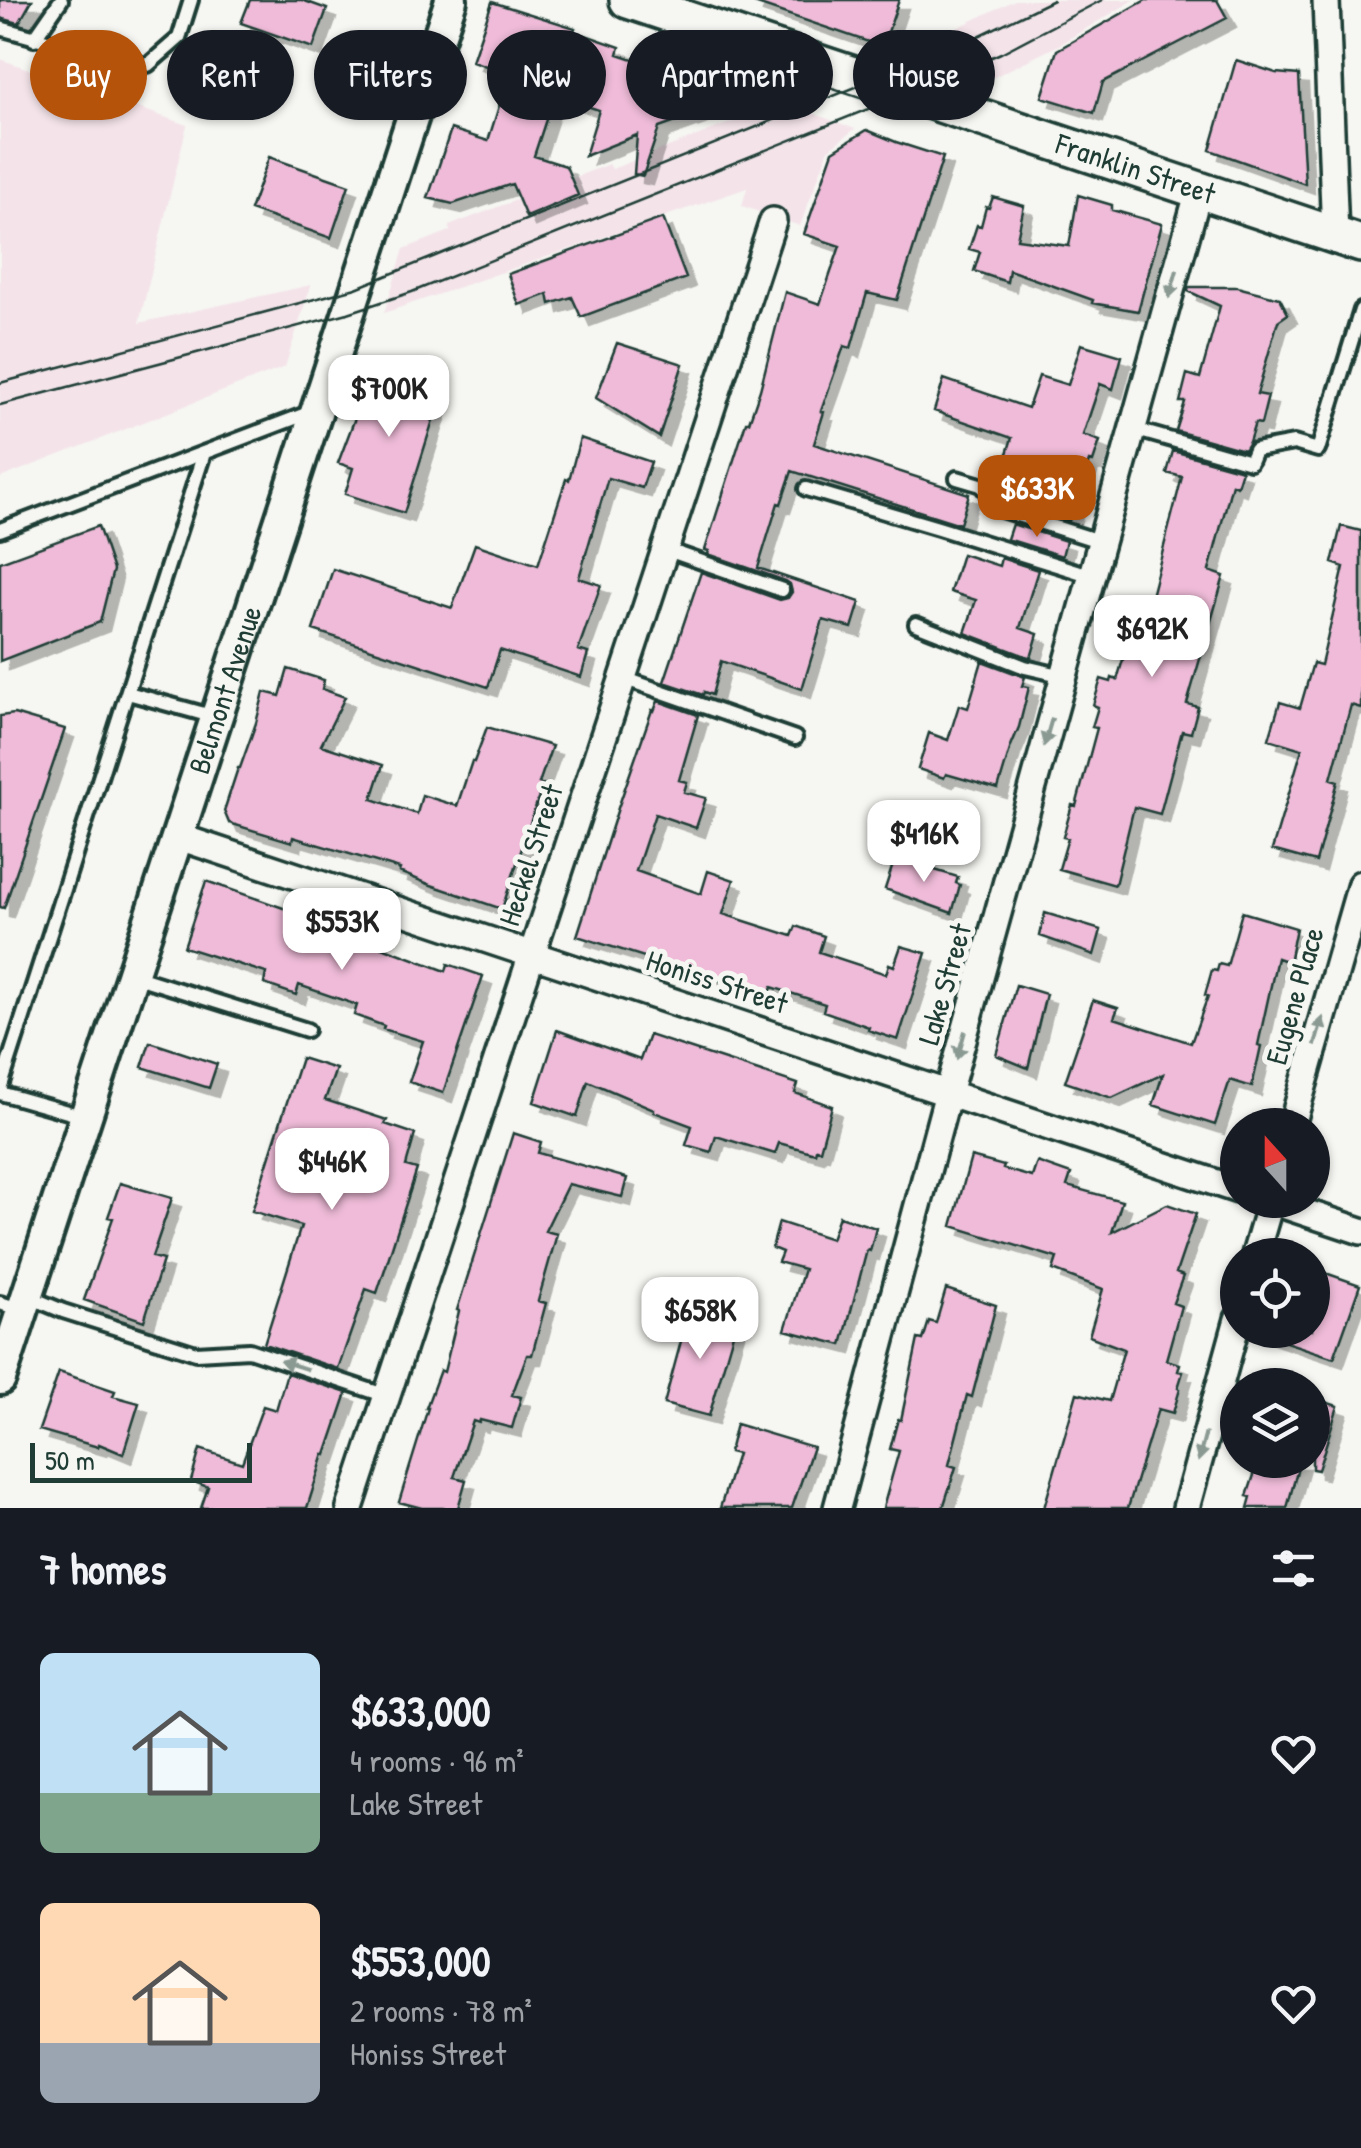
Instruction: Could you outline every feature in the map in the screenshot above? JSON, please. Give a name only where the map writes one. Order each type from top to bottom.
[{"type":"main road","name":"Franklin Street","points":[[628,0],[1348,240]]},
{"type":"street","name":"Belmont Avenue","points":[[0,1378],[16,1303],[85,1118],[450,0]]},
{"type":"street","points":[[1326,0],[1348,240]]},
{"type":"street","name":"Lake Street","points":[[837,1508],[948,1093],[1200,190]]},
{"type":"street","name":"Heckel Street","points":[[350,1508],[773,221]]},
{"type":"street","name":"Honiss Street","points":[[176,836],[1220,1184]]},
{"type":"street","name":"Eugene Place","points":[[1297,1108],[1361,884]]},
{"type":"street","points":[[1323,1218],[1361,1231]]},
{"type":"street","points":[[1186,1508],[1230,1348]]},
{"type":"lane","points":[[41,30],[61,0]]},
{"type":"lane","points":[[147,65],[179,38],[192,0]]},
{"type":"lane","points":[[0,28],[30,39]]},
{"type":"lane","points":[[1133,428],[1250,462],[1255,450],[1294,443],[1318,450],[1361,310]]},
{"type":"lane","points":[[0,530],[316,410]]},
{"type":"lane","points":[[85,1118],[0,1091],[204,454]]},
{"type":"lane","points":[[957,478],[980,485],[1001,510],[1102,542]]},
{"type":"lane","points":[[806,489],[1092,576]]},
{"type":"lane","points":[[665,549],[782,590]]},
{"type":"lane","points":[[916,624],[1025,667],[1064,676]]},
{"type":"lane","points":[[623,678],[795,738]]},
{"type":"lane","points":[[128,693],[215,717]]},
{"type":"lane","points":[[131,975],[306,1030]]},
{"type":"lane","points":[[16,1303],[63,1311],[196,1353],[249,1350],[387,1396]]},
{"type":"shaded area","points":[[1015,0],[1134,0],[1057,46],[995,77],[995,30],[953,30]]},
{"type":"shaded area","points":[[0,59],[30,70],[30,120],[147,120],[147,111],[187,125],[139,323],[311,285],[285,367],[0,478]]},
{"type":"shaded area","points":[[737,120],[831,120],[855,129],[829,149],[800,226],[742,206],[747,188],[384,313],[404,249],[450,231],[449,226],[609,164],[612,169]]},
{"type":"building","points":[[0,0],[32,0],[19,23],[0,18]]},
{"type":"building","points":[[250,0],[302,0],[327,9],[319,30],[314,30],[313,48],[294,41],[294,30],[261,30],[241,23]]},
{"type":"building","points":[[899,0],[889,30],[853,30],[853,37],[754,3]]},
{"type":"building","points":[[1146,0],[1217,0],[1227,18],[1103,82],[1094,113],[1042,97],[1057,50]]},
{"type":"building","points":[[492,2],[575,28],[487,30],[487,66],[472,61]]},
{"type":"building","points":[[606,42],[620,47],[618,54],[626,57],[626,120],[682,120],[659,128],[643,176],[634,174],[637,135],[585,156],[596,120],[606,120]]},
{"type":"building","points":[[1236,60],[1276,73],[1299,75],[1305,184],[1210,150]]},
{"type":"building","points":[[495,120],[546,120],[534,156],[566,166],[578,195],[526,217],[512,184],[453,204],[428,198],[451,129],[488,141]]},
{"type":"building","points":[[867,130],[943,157],[897,300],[867,293],[851,348],[844,346],[821,411],[824,412],[814,444],[969,494],[960,524],[792,471],[758,568],[860,602],[852,628],[823,620],[802,689],[721,661],[712,695],[703,695],[664,682],[701,572],[780,600],[792,592],[786,581],[705,550],[760,390],[785,292],[820,304],[840,246],[804,234],[833,151]]},
{"type":"building","points":[[269,157],[349,185],[331,238],[250,210]]},
{"type":"building","points":[[1078,195],[1112,205],[1112,210],[1162,224],[1138,311],[1092,303],[1093,300],[1009,270],[1007,282],[974,271],[980,252],[969,249],[993,197],[1024,206],[1017,239],[1069,246]]},
{"type":"building","points":[[663,218],[686,278],[581,317],[572,297],[550,304],[548,294],[519,305],[508,274]]},
{"type":"building","points":[[1189,287],[1237,287],[1280,298],[1288,314],[1278,321],[1257,394],[1268,396],[1261,424],[1255,423],[1244,450],[1176,431],[1185,402],[1180,402],[1187,374],[1200,378],[1220,306],[1188,291]]},
{"type":"building","points":[[617,343],[683,364],[659,437],[596,398]]},
{"type":"building","points":[[1081,344],[1122,356],[1113,389],[1100,384],[1083,435],[1100,441],[1093,462],[1089,461],[1069,521],[1007,501],[996,488],[1012,438],[934,411],[944,379],[1028,408],[1039,376],[1068,385]]},
{"type":"building","points":[[367,374],[405,388],[410,379],[443,388],[404,513],[345,494],[353,468],[338,463]]},
{"type":"building","points":[[580,438],[651,462],[642,488],[608,478],[579,578],[601,585],[578,650],[588,653],[581,677],[500,650],[488,687],[313,630],[333,569],[452,608],[475,544],[538,565]]},
{"type":"building","points":[[1173,451],[1242,470],[1237,486],[1232,484],[1209,571],[1224,576],[1187,704],[1198,707],[1191,733],[1182,731],[1160,814],[1134,807],[1115,885],[1059,869],[1068,838],[1063,837],[1072,805],[1076,806],[1097,728],[1092,727],[1098,707],[1093,705],[1101,679],[1117,680],[1131,632],[1144,623],[1182,477],[1167,473]]},
{"type":"building","points":[[1012,524],[1066,541],[1062,556],[1007,539]]},
{"type":"building","points":[[98,526],[113,570],[100,622],[0,661],[0,562]]},
{"type":"building","points":[[1341,526],[1361,531],[1361,708],[1351,705],[1331,779],[1338,781],[1316,862],[1272,850],[1302,749],[1269,739],[1280,702],[1300,708],[1313,663],[1321,665],[1344,567],[1332,563]]},
{"type":"building","points":[[962,554],[999,566],[1001,558],[1038,570],[1020,628],[1038,634],[1031,658],[965,633],[976,600],[950,592]]},
{"type":"building","points":[[982,661],[1025,677],[1022,686],[1029,687],[998,789],[918,769],[929,733],[948,740],[959,705],[968,708]]},
{"type":"building","points":[[288,669],[324,680],[322,689],[345,697],[321,745],[383,765],[372,799],[417,814],[422,795],[457,806],[487,727],[552,746],[502,909],[431,885],[399,872],[400,869],[293,837],[292,842],[229,823],[224,811],[264,692],[280,696]]},
{"type":"building","points":[[658,701],[698,715],[679,780],[687,782],[684,792],[706,798],[696,828],[655,814],[636,871],[701,894],[708,871],[734,880],[723,914],[792,936],[796,926],[824,936],[819,952],[886,974],[889,964],[894,966],[901,946],[926,953],[898,1040],[823,1011],[825,1004],[772,987],[770,993],[741,983],[740,987],[577,936]]},
{"type":"building","points":[[14,714],[65,729],[4,908],[0,907],[0,716]]},
{"type":"building","points":[[895,858],[958,877],[956,883],[960,885],[952,913],[885,889]]},
{"type":"building","points":[[206,881],[375,940],[374,944],[446,971],[448,964],[483,976],[443,1093],[409,1082],[423,1041],[354,1015],[357,1005],[299,985],[296,995],[264,984],[266,973],[184,947]]},
{"type":"building","points":[[1242,912],[1296,928],[1289,962],[1277,958],[1252,1087],[1230,1080],[1215,1125],[1153,1105],[1163,1074],[1112,1098],[1065,1082],[1093,1000],[1118,1008],[1114,1018],[1191,1043],[1208,996],[1205,995],[1212,970],[1217,971],[1219,964],[1227,966]]},
{"type":"building","points":[[1045,913],[1101,930],[1094,955],[1040,936]]},
{"type":"building","points":[[1016,985],[1046,994],[1028,1068],[996,1055]]},
{"type":"building","points":[[557,1030],[640,1060],[649,1035],[798,1084],[795,1093],[832,1106],[820,1150],[815,1153],[779,1143],[775,1154],[716,1136],[711,1152],[686,1145],[692,1126],[588,1081],[577,1117],[534,1102]]},
{"type":"building","points":[[150,1042],[217,1064],[209,1088],[142,1067]]},
{"type":"building","points":[[301,1058],[336,1069],[325,1100],[387,1120],[385,1124],[415,1134],[406,1166],[417,1169],[386,1266],[377,1293],[366,1289],[338,1369],[264,1344],[301,1226],[252,1211]]},
{"type":"building","points":[[513,1133],[541,1142],[538,1153],[627,1178],[622,1197],[568,1184],[545,1231],[557,1234],[538,1301],[546,1303],[532,1355],[527,1355],[512,1395],[521,1397],[512,1428],[473,1421],[454,1477],[466,1480],[458,1508],[422,1508],[399,1502],[426,1408],[440,1370],[444,1372],[457,1310]]},
{"type":"building","points":[[971,1157],[1032,1177],[1037,1162],[1071,1174],[1067,1186],[1122,1201],[1112,1232],[1167,1204],[1196,1214],[1176,1273],[1183,1276],[1173,1303],[1181,1306],[1166,1360],[1180,1364],[1180,1389],[1173,1413],[1158,1409],[1128,1508],[1044,1508],[1077,1393],[1109,1401],[1124,1349],[1089,1336],[1103,1289],[1053,1270],[1057,1258],[952,1226]]},
{"type":"building","points":[[120,1183],[172,1198],[152,1257],[163,1260],[144,1321],[84,1300],[113,1218],[108,1217]]},
{"type":"building","points":[[839,1216],[876,1228],[842,1345],[785,1330],[804,1269],[778,1262],[782,1252],[772,1248],[779,1222],[831,1239]]},
{"type":"building","points":[[1330,1275],[1360,1285],[1334,1358],[1304,1348],[1330,1348]]},
{"type":"building","points":[[946,1289],[996,1305],[949,1465],[956,1467],[943,1508],[883,1508],[899,1451],[890,1449],[898,1419],[901,1420],[918,1339],[923,1340],[929,1321],[936,1323]]},
{"type":"building","points":[[690,1308],[737,1320],[709,1416],[664,1404]]},
{"type":"building","points":[[59,1372],[139,1403],[123,1454],[99,1444],[98,1447],[39,1430]]},
{"type":"building","points":[[287,1373],[347,1393],[307,1508],[201,1508],[208,1487],[191,1481],[200,1449],[242,1463],[263,1406],[276,1410]]},
{"type":"building","points":[[1330,1404],[1338,1406],[1330,1432]]},
{"type":"building","points":[[736,1424],[813,1447],[792,1508],[720,1508],[737,1454],[729,1452]]},
{"type":"building","points":[[1253,1478],[1295,1478],[1287,1508],[1248,1508],[1251,1497],[1247,1496]]},
{"type":"tram line","points":[[0,383],[356,288],[958,46],[1053,0]]},
{"type":"tram line","points":[[0,405],[348,313],[412,292],[908,93],[1001,53],[1102,0]]}]
